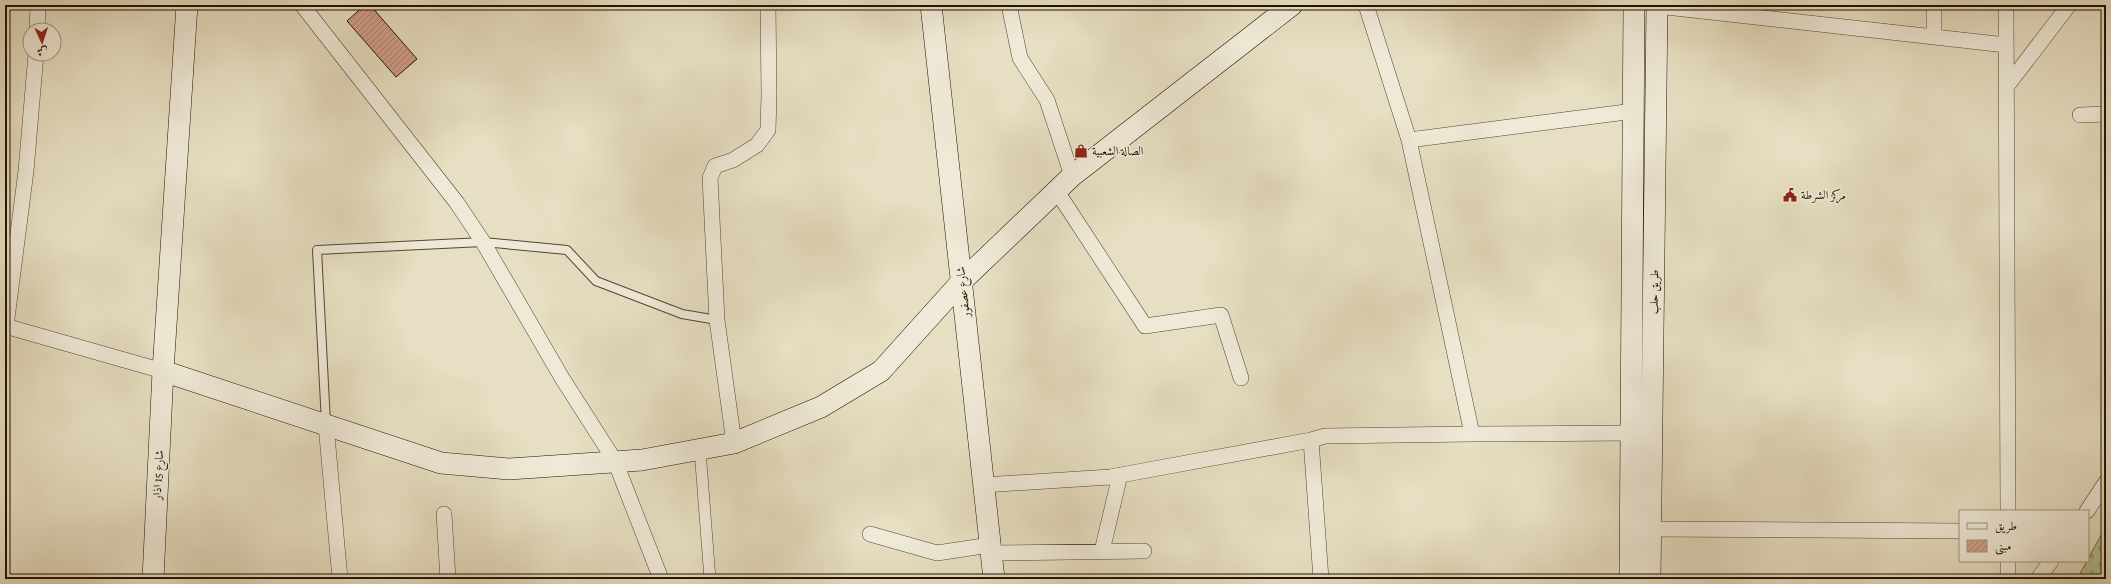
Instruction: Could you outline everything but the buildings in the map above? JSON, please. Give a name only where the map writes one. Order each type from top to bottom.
[{"type":"main road","name":"شارع 15 اذار","points":[[153,579],[163,371],[187,5]]},
{"type":"main road","name":"شارع عصفور","points":[[931,5],[994,579]]},
{"type":"main road","points":[[163,371],[441,463],[509,469],[615,462],[642,460],[734,443],[820,407],[880,371],[962,281],[1056,190],[1292,5]]},
{"type":"main road","points":[[1630,579],[1634,5]]},
{"type":"main road","name":"طريق حلب","points":[[1650,579],[1657,5]]},
{"type":"street","points":[[37,22],[38,5]]},
{"type":"street","points":[[302,5],[457,203],[483,242],[562,378],[615,462],[661,579]]},
{"type":"street","points":[[734,443],[717,320],[710,178],[715,166],[733,160],[757,145],[768,130],[768,5]]},
{"type":"street","points":[[1009,5],[1020,58],[1047,100],[1072,176]]},
{"type":"street","points":[[1366,5],[1409,140],[1472,434]]},
{"type":"street","points":[[1657,5],[2006,46]]},
{"type":"street","points":[[1934,5],[1934,37]]},
{"type":"street","points":[[2006,5],[2008,510]]},
{"type":"street","points":[[2007,86],[2069,5]]},
{"type":"street","points":[[35,62],[26,172],[6,326],[163,371]]},
{"type":"street","points":[[1409,140],[1634,111]]},
{"type":"street","points":[[2080,115],[2106,114]]},
{"type":"street","points":[[1056,190],[1145,326],[1221,315],[1241,378]]},
{"type":"street","points":[[326,425],[340,579]]},
{"type":"street","points":[[984,485],[1120,475],[1326,436],[1632,433]]},
{"type":"street","points":[[1311,440],[1322,579]]},
{"type":"street","points":[[700,450],[710,579]]},
{"type":"street","points":[[1102,551],[1120,475]]},
{"type":"street","points":[[2088,510],[2106,482]]},
{"type":"street","points":[[444,514],[448,579]]},
{"type":"street","points":[[1650,529],[1959,531]]},
{"type":"street","points":[[870,534],[937,553],[991,549],[1144,551]]},
{"type":"street","points":[[2008,562],[2008,579]]},
{"type":"street","points":[[2038,579],[2050,562]]},
{"type":"lane","points":[[326,425],[316,250],[483,242],[567,250],[596,281],[682,314],[717,320]]},
{"type":"green space","points":[[2106,526],[2106,579],[2077,579],[2086,562],[2089,562],[2089,557]]},
{"type":"place","name":"الصالة الشعبية","points":[[1081,151]]},
{"type":"place","name":"مركز الشرطة","points":[[1790,195]]}]
